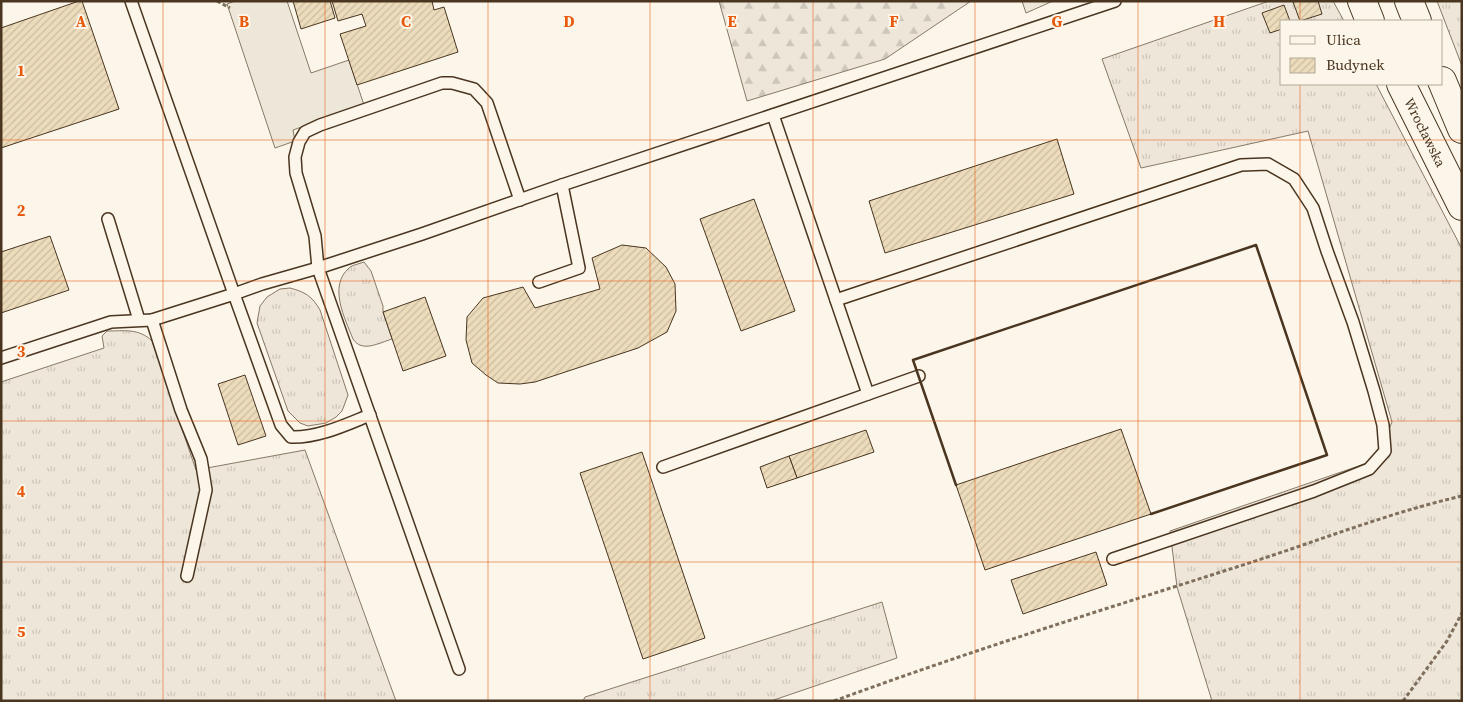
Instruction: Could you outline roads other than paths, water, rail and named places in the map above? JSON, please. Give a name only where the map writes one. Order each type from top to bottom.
[{"type":"main road","points":[[1362,1],[1370,20]]},
{"type":"main road","points":[[1409,1],[1417,20]]},
{"type":"main road","points":[[1443,83],[1462,129]]},
{"type":"main road","name":"Wrocławska","points":[[1402,85],[1462,206]]},
{"type":"lane","points":[[131,1],[281,425],[291,437],[304,437],[370,415]]},
{"type":"lane","points":[[1,358],[111,322],[152,320],[318,268],[1115,1]]},
{"type":"lane","points":[[459,670],[318,268],[315,236],[296,173],[295,157],[304,132],[432,87],[452,83],[474,88],[487,103],[520,200]]},
{"type":"lane","points":[[773,115],[868,394]]},
{"type":"lane","points":[[836,300],[1241,166],[1268,164],[1294,179],[1313,208],[1353,322],[1383,425],[1384,451],[1368,468],[1314,491],[1113,559]]},
{"type":"lane","points":[[539,282],[579,268],[562,185]]},
{"type":"lane","points":[[108,218],[139,320]]},
{"type":"lane","points":[[152,320],[181,410],[201,459],[206,490],[188,576]]},
{"type":"lane","points":[[663,467],[919,376]]}]
